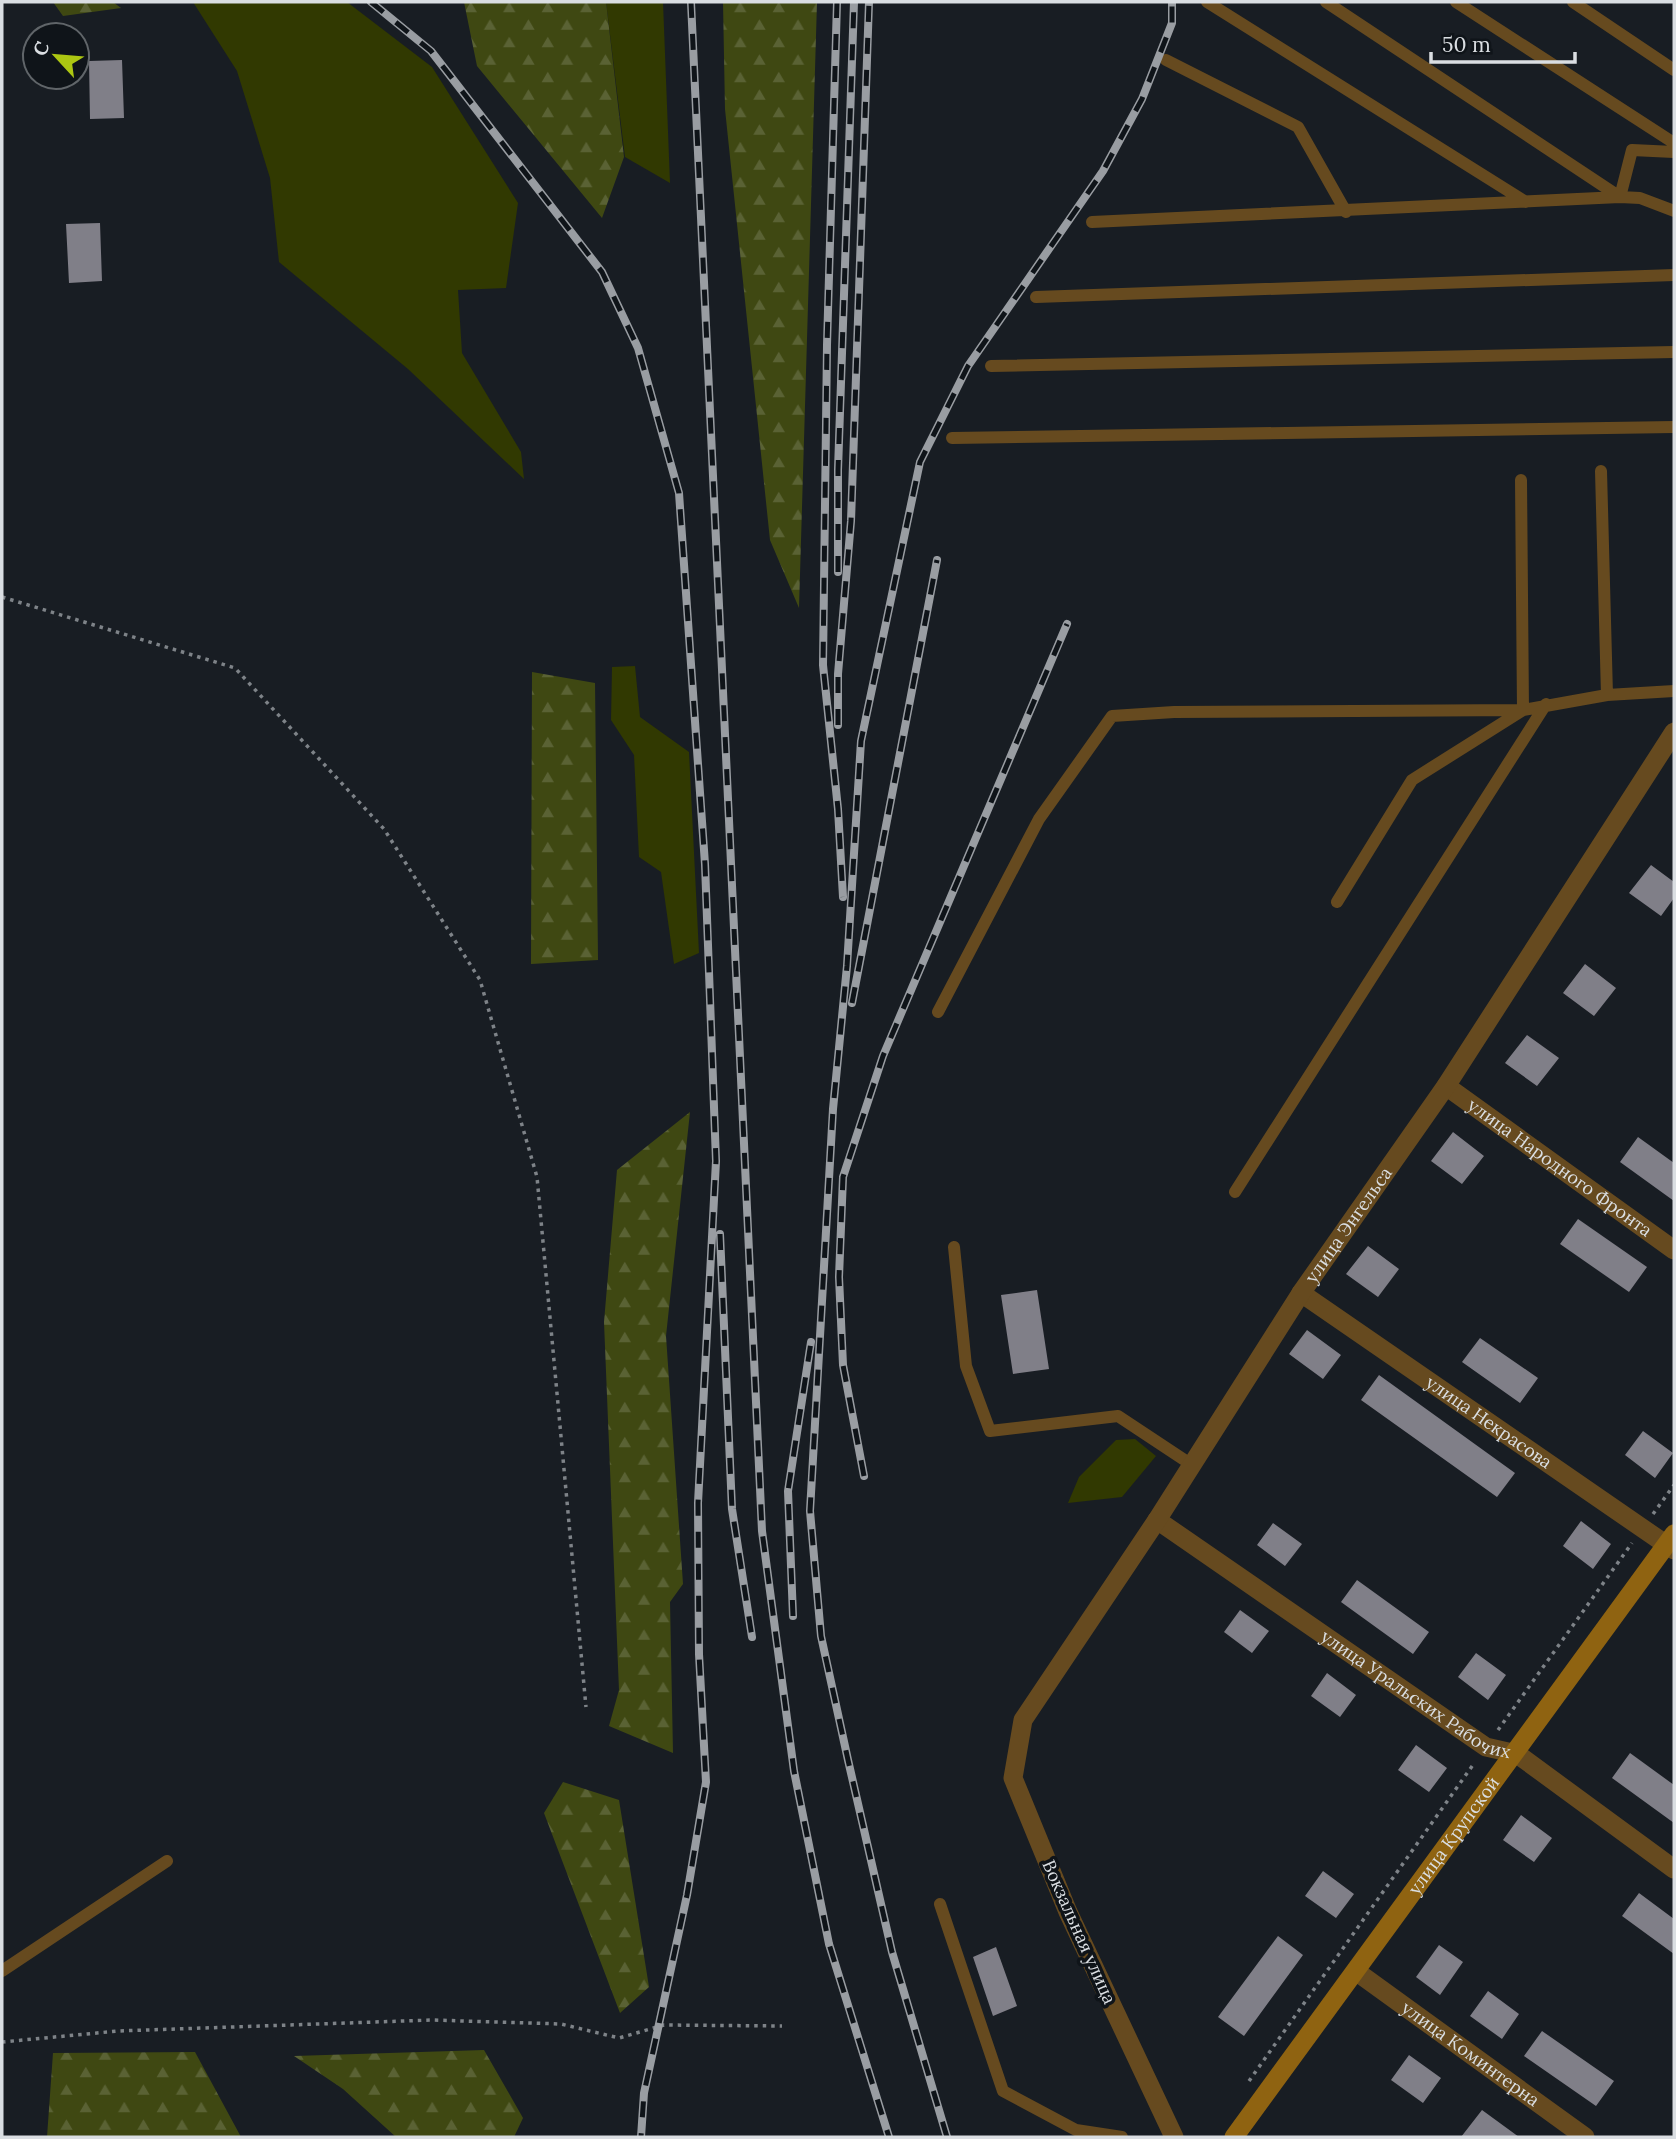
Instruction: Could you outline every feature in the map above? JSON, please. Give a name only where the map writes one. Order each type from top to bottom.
[{"type":"main road","name":"улица Крупской","points":[[1234,2137],[1672,1543]]},
{"type":"street","name":"улица Энгельса","points":[[1023,1720],[1157,1520],[1301,1293],[1446,1086],[1674,732]]},
{"type":"street","name":"улица Народного Фронта","points":[[1446,1086],[1674,1250]]},
{"type":"street","name":"улица Некрасова","points":[[1301,1293],[1642,1528],[1672,1543]]},
{"type":"street","name":"улица Уральских Рабочих","points":[[1157,1520],[1486,1747],[1517,1754],[1674,1869]]},
{"type":"street","name":"Вокзальная улица","points":[[1023,1720],[1013,1778],[1068,1912],[1174,2137]]},
{"type":"street","name":"улица Коминтерна","points":[[1357,1972],[1585,2137]]},
{"type":"lane","points":[[1207,2],[1526,202]]},
{"type":"lane","points":[[1326,2],[1620,197]]},
{"type":"lane","points":[[1455,2],[1674,143]]},
{"type":"lane","points":[[1573,2],[1674,70]]},
{"type":"lane","points":[[1166,60],[1298,127],[1346,212]]},
{"type":"lane","points":[[1620,197],[1632,150],[1674,152]]},
{"type":"lane","points":[[1092,222],[1620,197],[1640,198],[1674,211]]},
{"type":"lane","points":[[1036,297],[1674,275]]},
{"type":"lane","points":[[991,366],[1674,352]]},
{"type":"lane","points":[[952,438],[1674,427]]},
{"type":"lane","points":[[1601,471],[1607,695]]},
{"type":"lane","points":[[1521,480],[1523,710]]},
{"type":"lane","points":[[938,1012],[1039,819],[1112,716],[1255,711],[1523,710],[1607,695],[1674,691]]},
{"type":"lane","points":[[1235,1192],[1546,704]]},
{"type":"lane","points":[[1337,902],[1412,780],[1523,710]]},
{"type":"lane","points":[[954,1247],[966,1366],[990,1431],[1118,1416],[1192,1465]]},
{"type":"lane","points":[[2,1971],[167,1861]]},
{"type":"lane","points":[[940,1904],[1003,2091],[1076,2130],[1122,2137]]},
{"type":"path","points":[[2,597],[235,668],[384,829],[480,980],[537,1177],[586,1707]]},
{"type":"path","points":[[1249,2081],[1674,1485]]},
{"type":"path","points":[[2,2042],[118,2031],[432,2020],[561,2024],[620,2038],[664,2025],[782,2026]]},
{"type":"green space","points":[[53,2],[113,2],[121,8],[63,16]]},
{"type":"green space","points":[[193,2],[347,2],[432,67],[518,203],[506,288],[458,290],[462,353],[521,452],[524,479],[408,369],[279,262],[270,178],[237,71]]},
{"type":"green space","points":[[464,2],[606,2],[624,157],[602,218],[477,66]]},
{"type":"green space","points":[[606,2],[663,2],[670,183],[625,157]]},
{"type":"green space","points":[[723,2],[817,2],[799,608],[770,540],[725,109]]},
{"type":"green space","points":[[635,666],[640,717],[689,752],[699,953],[674,964],[661,872],[639,857],[634,755],[611,720],[612,667]]},
{"type":"green space","points":[[532,672],[595,683],[598,960],[531,964]]},
{"type":"green space","points":[[690,1112],[666,1336],[683,1584],[670,1602],[673,1753],[609,1726],[619,1690],[604,1322],[617,1170]]},
{"type":"green space","points":[[1135,1439],[1156,1456],[1122,1497],[1068,1503],[1079,1477],[1116,1440]]},
{"type":"green space","points":[[563,1782],[619,1800],[649,1987],[620,2013],[544,1813]]},
{"type":"green space","points":[[484,2050],[523,2118],[514,2137],[396,2137],[343,2089],[294,2056]]},
{"type":"green space","points":[[195,2052],[241,2137],[47,2137],[53,2053]]},
{"type":"building","points":[[122,60],[124,118],[90,119],[91,61]]},
{"type":"building","points":[[100,223],[102,281],[69,283],[66,224]]},
{"type":"building","points":[[1651,865],[1674,882],[1674,898],[1661,916],[1629,893]]},
{"type":"building","points":[[1585,964],[1616,988],[1594,1016],[1563,993]]},
{"type":"building","points":[[1527,1035],[1559,1058],[1537,1086],[1505,1063]]},
{"type":"building","points":[[1453,1132],[1484,1156],[1462,1184],[1431,1161]]},
{"type":"building","points":[[1638,1137],[1674,1163],[1674,1201],[1620,1162]]},
{"type":"building","points":[[1578,1219],[1647,1267],[1629,1292],[1560,1244]]},
{"type":"building","points":[[1368,1246],[1399,1269],[1378,1297],[1346,1274]]},
{"type":"building","points":[[1037,1290],[1049,1369],[1013,1374],[1001,1295]]},
{"type":"building","points":[[1307,1330],[1341,1355],[1323,1379],[1289,1354]]},
{"type":"building","points":[[1480,1338],[1538,1378],[1520,1403],[1462,1362]]},
{"type":"building","points":[[1379,1375],[1515,1473],[1497,1497],[1361,1400]]},
{"type":"building","points":[[1643,1431],[1673,1453],[1655,1478],[1625,1455]]},
{"type":"building","points":[[1581,1521],[1611,1544],[1593,1569],[1563,1546]]},
{"type":"building","points":[[1273,1523],[1302,1544],[1285,1566],[1257,1545]]},
{"type":"building","points":[[1357,1580],[1429,1632],[1413,1654],[1341,1602]]},
{"type":"building","points":[[1240,1610],[1269,1631],[1252,1653],[1224,1632]]},
{"type":"building","points":[[1476,1653],[1506,1675],[1488,1700],[1458,1677]]},
{"type":"building","points":[[1327,1673],[1356,1695],[1340,1717],[1311,1696]]},
{"type":"building","points":[[1416,1745],[1447,1768],[1429,1792],[1398,1770]]},
{"type":"building","points":[[1630,1753],[1674,1785],[1674,1823],[1612,1778]]},
{"type":"building","points":[[1521,1815],[1552,1838],[1534,1862],[1503,1840]]},
{"type":"building","points":[[1323,1871],[1354,1894],[1336,1918],[1305,1896]]},
{"type":"building","points":[[1639,1893],[1674,1919],[1674,1954],[1622,1916]]},
{"type":"building","points":[[1278,1936],[1303,1955],[1244,2036],[1218,2017]]},
{"type":"building","points":[[1439,1945],[1463,1962],[1440,1995],[1416,1977]]},
{"type":"building","points":[[996,1947],[1017,2006],[993,2016],[973,1957]]},
{"type":"building","points":[[1488,1991],[1519,2014],[1502,2039],[1470,2016]]},
{"type":"building","points":[[1542,2031],[1614,2081],[1596,2106],[1524,2056]]},
{"type":"building","points":[[1409,2055],[1441,2078],[1423,2103],[1391,2080]]},
{"type":"building","points":[[1482,2110],[1519,2137],[1461,2137]]},
{"type":"railway","points":[[371,2],[431,51],[602,272],[638,348],[679,493],[705,864],[716,1161],[698,1503],[699,1654],[706,1782],[687,1895],[644,2093],[641,2137]]},
{"type":"railway","points":[[691,2],[762,1531],[794,1771],[829,1944],[889,2137]]},
{"type":"railway","points":[[837,2],[827,345],[823,665],[838,809],[843,897]]},
{"type":"railway","points":[[838,572],[838,470],[854,2]]},
{"type":"railway","points":[[838,725],[838,674],[851,521],[869,2]]},
{"type":"railway","points":[[947,2137],[892,1952],[848,1760],[821,1636],[810,1511],[833,1109],[847,966],[861,741],[920,462],[968,366],[1103,171],[1142,99],[1172,23],[1172,2]]},
{"type":"railway","points":[[852,1003],[937,560]]},
{"type":"railway","points":[[864,1476],[843,1365],[839,1277],[843,1177],[883,1056],[1067,624]]},
{"type":"railway","points":[[720,1234],[732,1509],[752,1637]]},
{"type":"railway","points":[[793,1616],[788,1491],[811,1342]]}]
